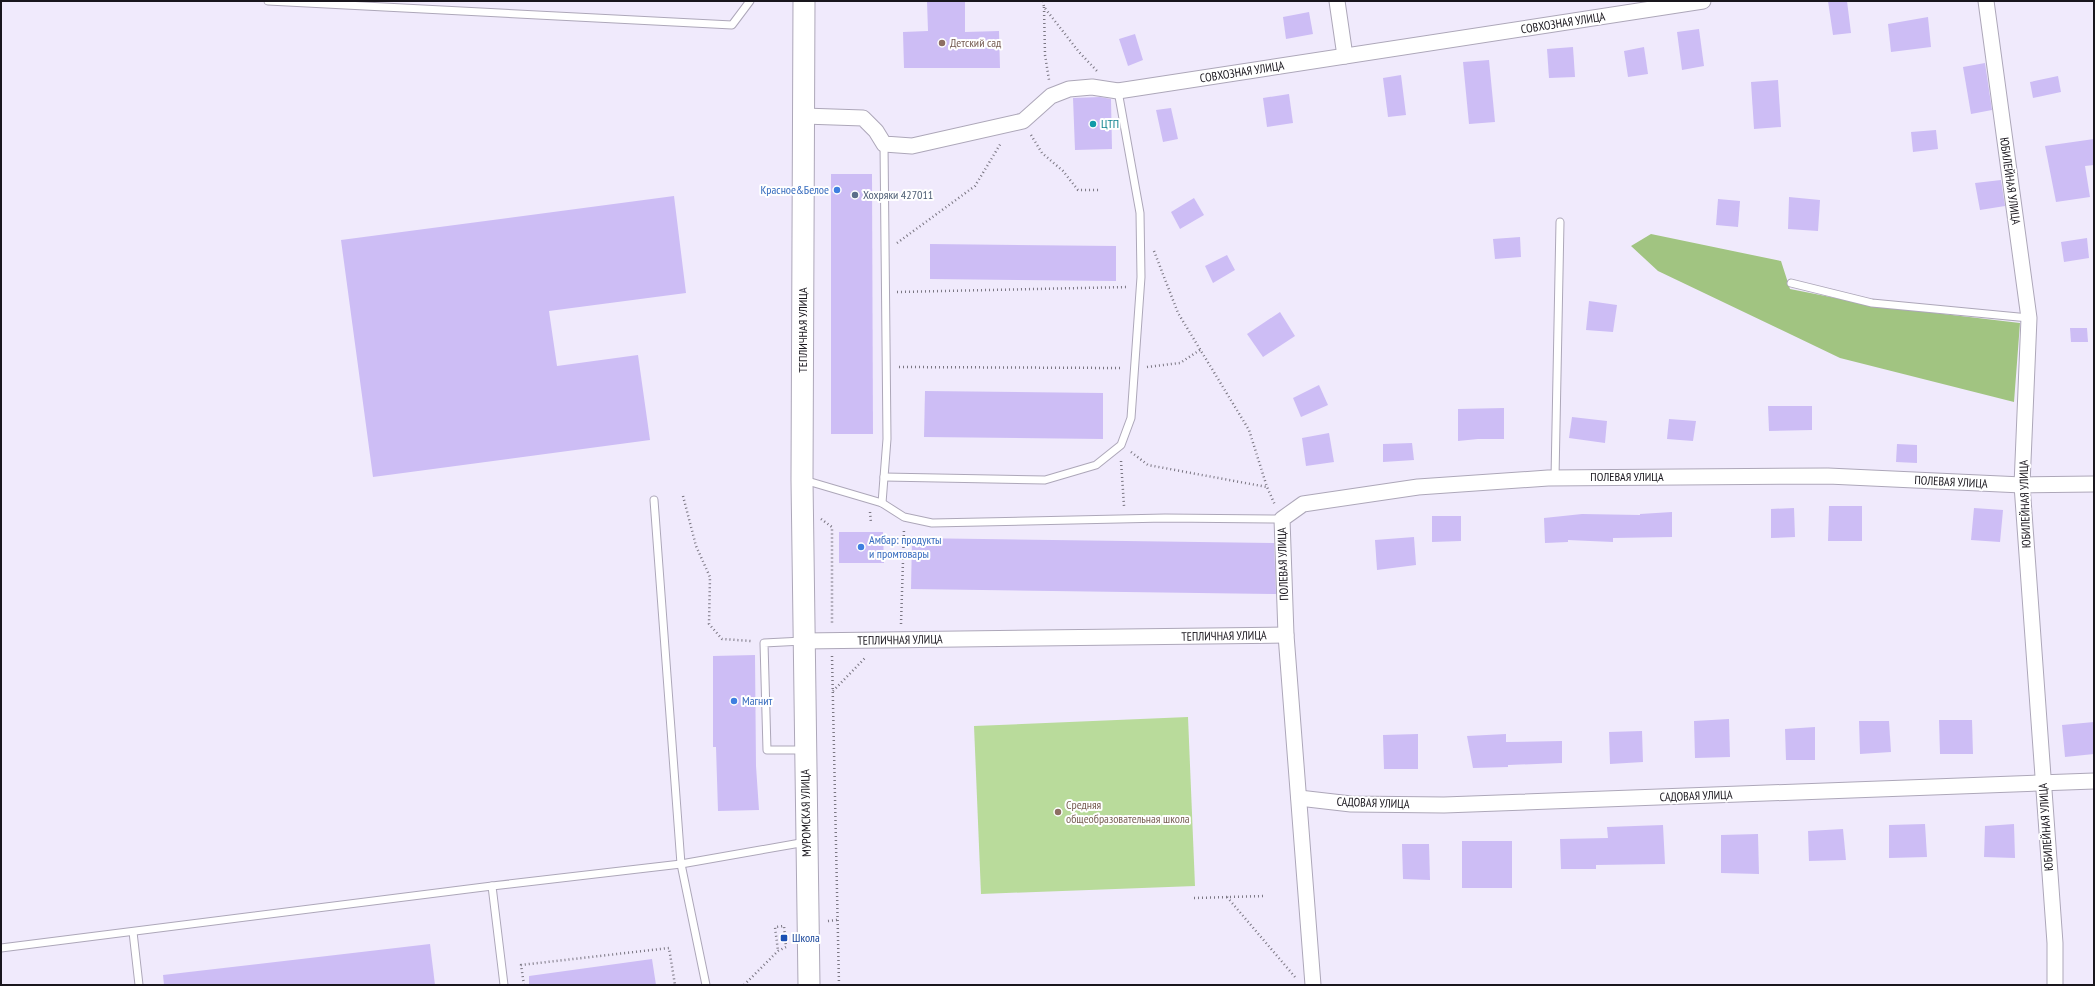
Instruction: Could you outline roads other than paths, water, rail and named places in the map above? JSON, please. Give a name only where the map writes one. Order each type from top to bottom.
[{"type":"street","name":"ТЕПЛИЧНАЯ УЛИЦА","points":[[804,1],[802,480],[803,641],[1286,635]]},
{"type":"street","points":[[1337,1],[1345,56]]},
{"type":"street","name":"СОВХОЗНАЯ УЛИЦА","points":[[884,144],[912,146],[1017,122],[1051,96],[1068,88],[1092,87],[1118,91],[1703,1]]},
{"type":"street","name":"ЮБИЛЕЙНАЯ УЛИЦА","points":[[1986,1],[2029,318],[2022,485],[2055,943],[2055,985]]},
{"type":"street","points":[[804,116],[863,118],[876,130],[884,144]]},
{"type":"street","name":"ПОЛЕВАЯ УЛИЦА","points":[[1286,635],[1282,519],[1304,504],[1410,488],[1555,478],[1828,476],[2022,485],[2094,484]]},
{"type":"street","points":[[1286,635],[1312,985]]},
{"type":"street","name":"МУРОМСКАЯ УЛИЦА","points":[[803,641],[809,985]]},
{"type":"street","name":"САДОВАЯ УЛИЦА","points":[[1299,798],[1351,804],[1444,805],[2094,781]]},
{"type":"lane","points":[[268,1],[732,25],[750,1]]},
{"type":"lane","points":[[884,477],[1044,480],[1096,465],[1121,445],[1131,418],[1140,286],[1140,213],[1118,91]]},
{"type":"lane","points":[[882,503],[887,440],[884,144]]},
{"type":"lane","points":[[1555,478],[1560,222]]},
{"type":"lane","points":[[1791,283],[1872,303],[2029,318]]},
{"type":"lane","points":[[802,480],[882,503],[904,517],[932,523],[1124,519],[1282,519]]},
{"type":"lane","points":[[654,500],[681,864],[706,985]]},
{"type":"lane","points":[[803,641],[764,642],[767,750],[805,750]]},
{"type":"lane","points":[[1,948],[492,886],[681,864],[806,842]]},
{"type":"lane","points":[[492,886],[504,985]]},
{"type":"lane","points":[[133,932],[139,985]]},
{"type":"place","name":"Детский сад","points":[[942,43]]},
{"type":"place","name":"ЦТП","points":[[1093,124]]},
{"type":"place","name":"Красное&Белое","points":[[837,190]]},
{"type":"place","name":"Хохряки 427011","points":[[855,195]]},
{"type":"place","name":"Амбар: продукты и промтовары","points":[[861,547]]},
{"type":"place","name":"Магнит","points":[[734,701]]},
{"type":"place","name":"Средняя общеобразовательная школа","points":[[1058,812]]},
{"type":"place","name":"Школа","points":[[784,938]]}]
